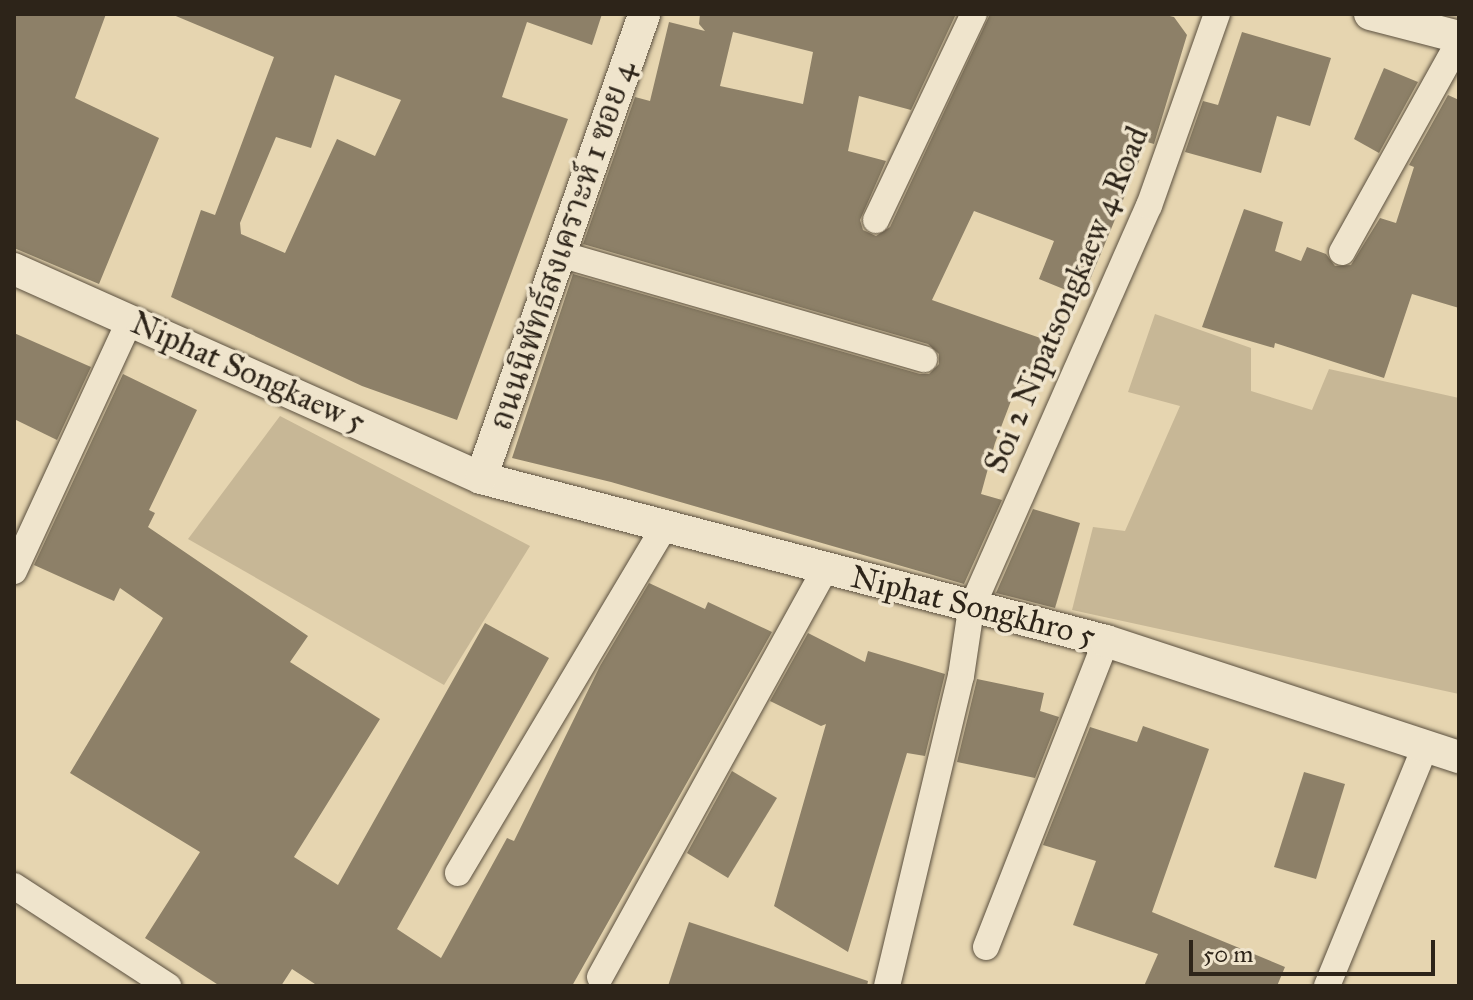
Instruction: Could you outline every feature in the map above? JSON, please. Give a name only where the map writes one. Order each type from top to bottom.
[{"type":"street","name":"ถนนนิพัทธ์สงเคราะห์ 1 ซอย 4","points":[[481,478],[644,14]]},
{"type":"street","points":[[876,220],[974,14]]},
{"type":"street","name":"Soi 2 Nipatsongkaew 4 Road","points":[[887,986],[958,692],[971,609],[1149,206],[1217,14]]},
{"type":"street","points":[[1342,252],[1459,40],[1370,14]]},
{"type":"street","points":[[560,254],[924,359]]},
{"type":"street","name":"Niphat Songkaew 5","points":[[14,269],[481,478]]},
{"type":"street","points":[[14,571],[130,320]]},
{"type":"street","name":"Niphat Songkhro 5","points":[[481,478],[971,609],[1106,641],[1459,757]]},
{"type":"street","points":[[458,873],[665,526]]},
{"type":"street","points":[[600,977],[825,569]]},
{"type":"street","points":[[986,947],[1106,641]]},
{"type":"street","points":[[1327,986],[1425,747]]},
{"type":"street","points":[[14,886],[168,986]]},
{"type":"shaded area","points":[[1155,314],[1251,348],[1251,391],[1312,410],[1329,369],[1459,398],[1459,694],[1072,610],[1093,527],[1125,531],[1180,406],[1128,392]]},
{"type":"shaded area","points":[[280,416],[530,546],[444,685],[188,539]]},
{"type":"building","points":[[14,14],[106,14],[75,98],[159,138],[99,284],[14,248]]},
{"type":"building","points":[[171,14],[602,14],[592,45],[527,22],[502,97],[568,119],[457,420],[362,386],[171,297],[201,210],[215,215],[274,57]],"holes":[[[335,75],[401,100],[375,156],[337,139],[285,253],[241,234],[240,223],[276,137],[311,148]]]},
{"type":"building","points":[[700,14],[956,14],[911,110],[859,96],[848,151],[886,161],[860,220],[863,230],[876,236],[890,227],[990,14],[1161,14],[1174,17],[1187,35],[1154,144],[1147,142],[1083,297],[1039,279],[1054,241],[974,211],[932,300],[1046,340],[1033,376],[1022,372],[995,443],[981,494],[1002,500],[964,584],[611,482],[512,458],[573,274],[920,374],[929,374],[939,364],[939,354],[928,344],[583,244],[635,97],[650,101],[669,22],[705,31],[699,24]],"holes":[[[733,32],[813,52],[803,104],[720,86]]]},
{"type":"building","points":[[1242,32],[1331,58],[1310,126],[1277,116],[1261,173],[1185,152],[1203,101],[1218,105]]},
{"type":"building","points":[[1384,68],[1418,82],[1379,153],[1354,139]]},
{"type":"building","points":[[1448,95],[1459,100],[1459,308],[1412,294],[1384,378],[1275,343],[1274,348],[1202,327],[1244,209],[1283,222],[1275,251],[1301,261],[1307,247],[1326,254],[1335,266],[1351,265],[1380,218],[1396,223],[1414,167],[1409,165]]},
{"type":"building","points":[[14,333],[91,367],[57,440],[14,419]]},
{"type":"building","points":[[123,374],[197,410],[149,510],[155,513],[148,527],[308,636],[290,662],[380,719],[294,857],[338,885],[485,623],[549,658],[397,929],[441,958],[507,838],[514,841],[600,666],[649,583],[705,609],[708,602],[772,632],[572,986],[318,986],[292,969],[281,986],[220,986],[145,938],[200,852],[70,773],[163,618],[120,588],[114,601],[34,565]]},
{"type":"building","points":[[1033,509],[1080,523],[1055,608],[996,593]]},
{"type":"building","points":[[808,633],[865,662],[868,651],[945,674],[925,756],[907,753],[848,952],[774,906],[826,724],[821,726],[770,701]]},
{"type":"building","points":[[977,679],[1044,693],[1040,711],[1059,717],[1035,778],[957,762]]},
{"type":"building","points":[[1143,726],[1209,749],[1152,912],[1285,967],[1277,986],[1144,986],[1158,954],[1073,925],[1096,861],[1043,845],[1090,727],[1137,742]]},
{"type":"building","points":[[732,771],[777,798],[728,878],[687,853]]},
{"type":"building","points":[[1304,772],[1345,784],[1316,879],[1274,867]]},
{"type":"building","points":[[689,922],[868,981],[867,986],[668,986]]}]
